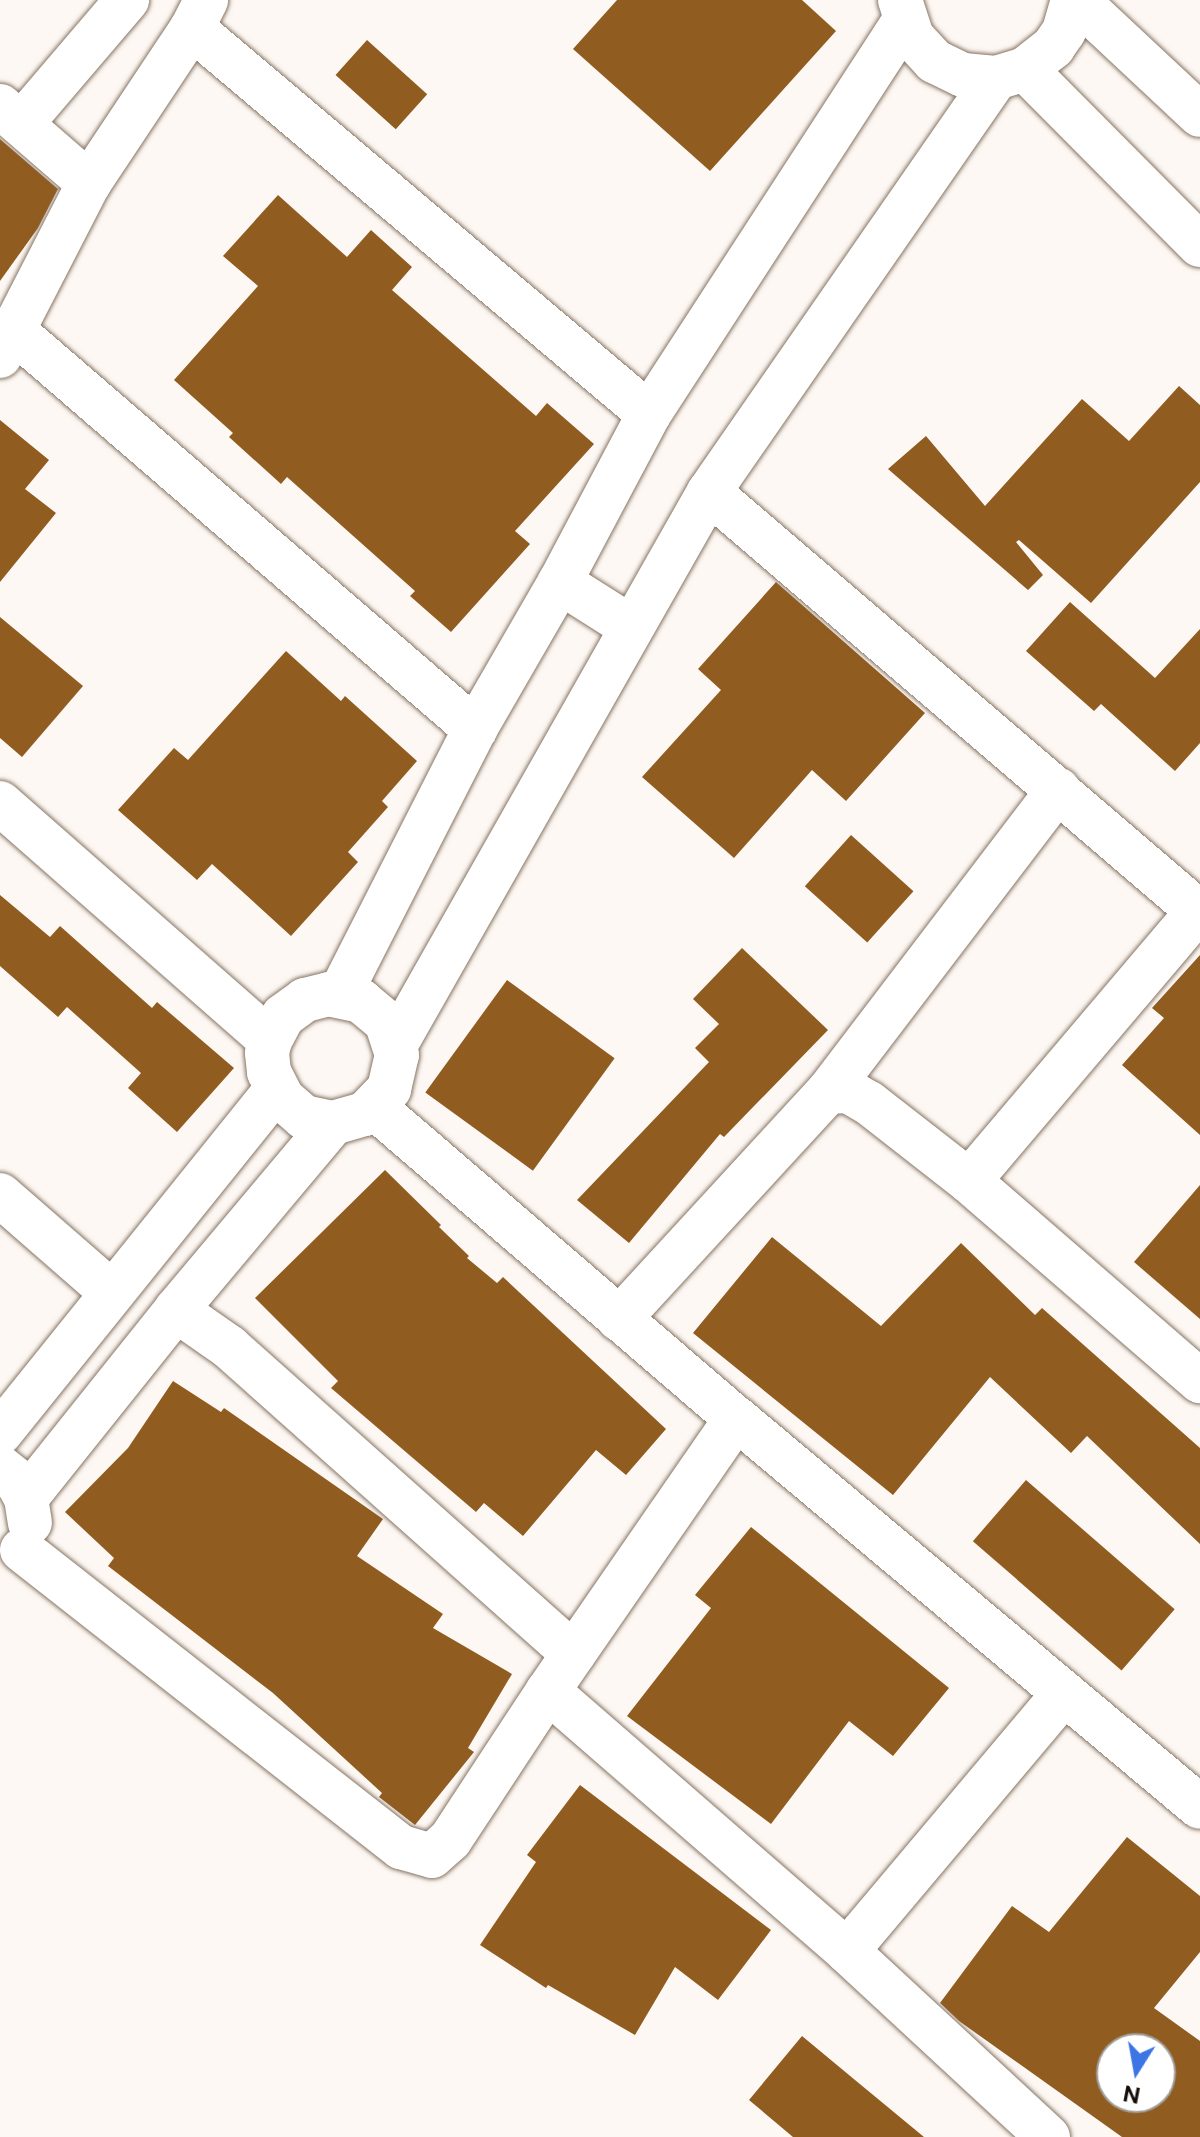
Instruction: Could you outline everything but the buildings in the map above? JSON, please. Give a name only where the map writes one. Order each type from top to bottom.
[{"type":"street","points":[[89,183],[11,114],[127,0]]},
{"type":"street","points":[[902,11],[912,37],[934,61],[963,75],[1010,73],[1040,59],[1059,39],[1075,0],[1200,115]]},
{"type":"street","points":[[340,994],[475,729],[560,582],[649,414],[902,11]]},
{"type":"street","points":[[475,729],[8,344],[89,183],[199,14],[649,414]]},
{"type":"street","points":[[1010,73],[1200,245]]},
{"type":"street","points":[[396,1044],[379,1014],[361,1001],[340,994],[318,995],[293,1006],[270,1040],[269,1072],[276,1090],[288,1105],[304,1117],[333,1123],[355,1118],[375,1108],[394,1079],[396,1044],[709,492],[1010,73]]},
{"type":"street","points":[[709,492],[1199,912],[969,1181]]},
{"type":"street","points":[[560,582],[631,627]]},
{"type":"street","points":[[619,1319],[828,1092],[1058,790]]},
{"type":"street","points":[[0,803],[270,1040]]},
{"type":"street","points":[[0,1433],[276,1090]]},
{"type":"street","points":[[828,1092],[848,1091],[869,1103],[969,1181],[1200,1381]]},
{"type":"street","points":[[375,1108],[619,1319],[1200,1807]]},
{"type":"street","points":[[333,1123],[176,1310],[13,1482],[30,1518],[11,1560],[401,1847],[415,1854],[432,1856],[450,1840],[573,1654],[736,1418]]},
{"type":"street","points":[[0,1195],[111,1292]]},
{"type":"street","points":[[176,1310],[229,1347],[573,1654]]},
{"type":"street","points":[[548,1691],[847,1951],[1048,2137]]},
{"type":"street","points":[[847,1951],[1064,1693]]}]
